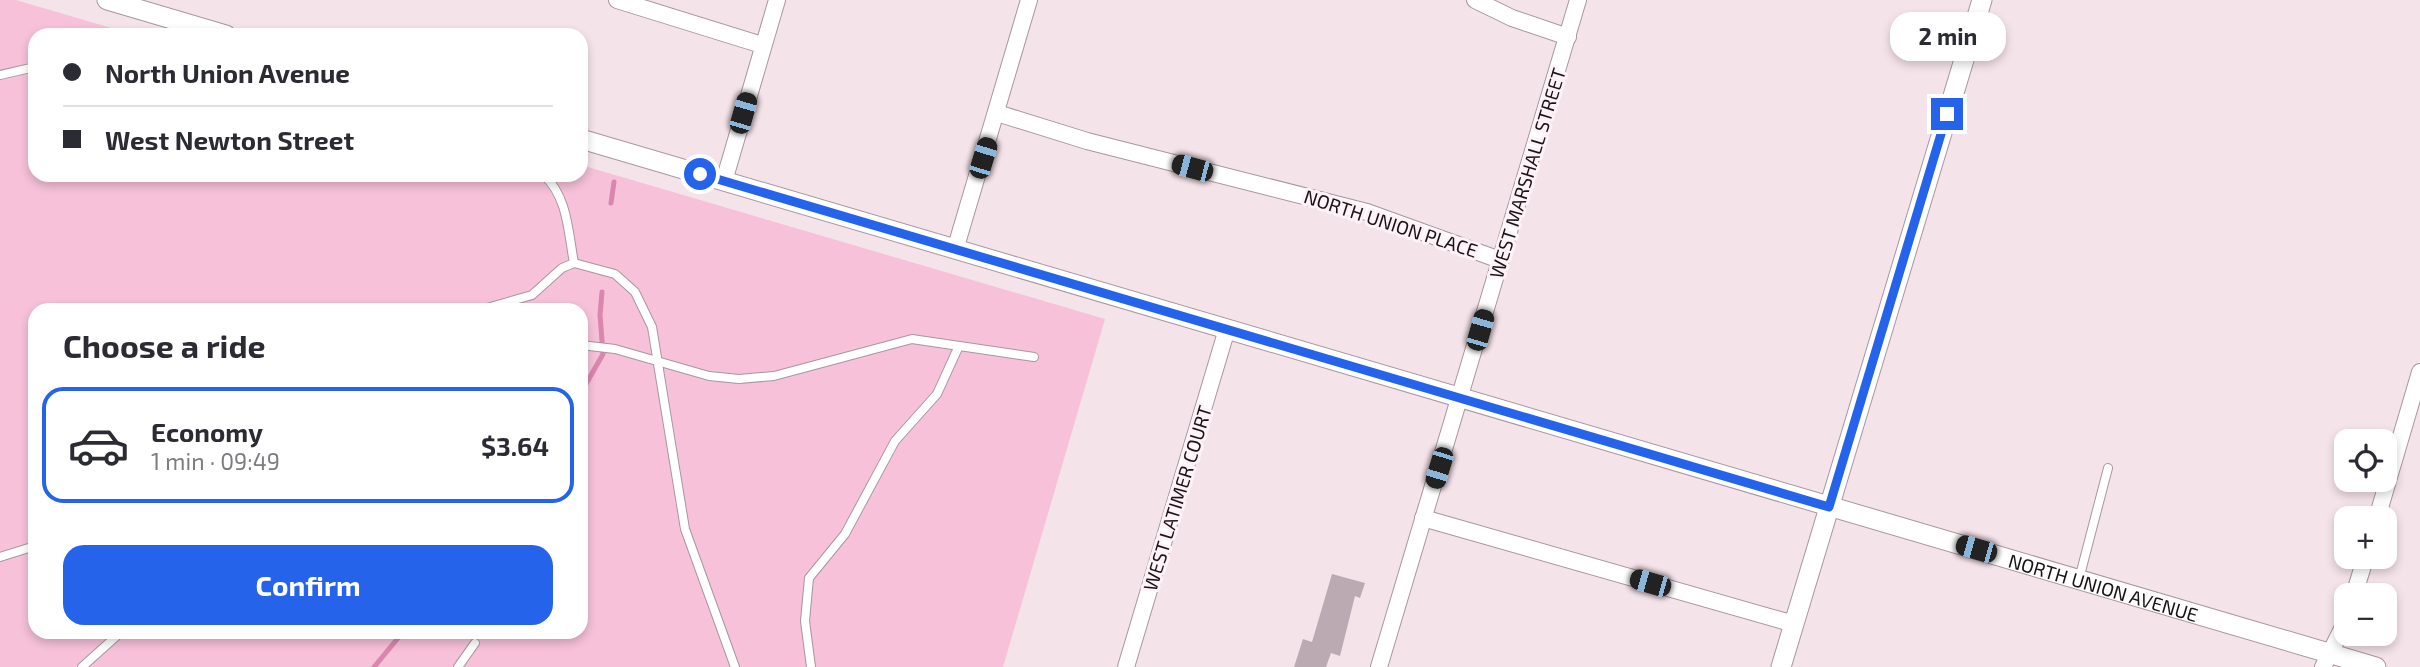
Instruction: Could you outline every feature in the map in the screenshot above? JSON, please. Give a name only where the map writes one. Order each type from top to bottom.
[{"type":"street","points":[[107,0],[202,28]]},
{"type":"street","points":[[617,0],[762,45]]},
{"type":"street","points":[[724,181],[777,0]]},
{"type":"street","points":[[955,250],[1029,0]]},
{"type":"street","points":[[1475,0],[1512,18],[1568,37]]},
{"type":"street","name":"WEST MARSHALL STREET","points":[[1379,667],[1578,0]]},
{"type":"street","points":[[1785,666],[1794,624],[1982,0]]},
{"type":"street","name":"NORTH UNION PLACE","points":[[997,113],[1087,141],[1367,212],[1500,260]]},
{"type":"street","name":"NORTH UNION AVENUE","points":[[588,141],[2079,579],[2326,660],[2376,667]]},
{"type":"street","name":"WEST LATIMER COURT","points":[[1126,667],[1227,329]]},
{"type":"street","points":[[2381,506],[2420,372]]},
{"type":"street","points":[[1423,518],[1794,624]]},
{"type":"street","points":[[2326,660],[2334,644]]},
{"type":"lane","points":[[0,75],[28,69]]},
{"type":"lane","points":[[551,182],[564,202],[574,262]]},
{"type":"lane","points":[[504,303],[532,295],[562,268],[574,262],[615,274],[635,292],[652,327],[659,360],[685,529],[735,667]]},
{"type":"lane","points":[[588,346],[659,360],[709,376],[754,380],[900,341],[924,339],[958,348],[1034,357]]},
{"type":"lane","points":[[811,667],[804,621],[809,578],[845,534],[895,441],[937,394],[958,348]]},
{"type":"lane","points":[[2079,579],[2108,468]]},
{"type":"lane","points":[[0,558],[28,548]]},
{"type":"lane","points":[[82,667],[113,639]]},
{"type":"lane","points":[[458,667],[475,643]]},
{"type":"shaded area","points":[[0,0],[16,0],[111,28],[28,28],[28,182],[588,182],[588,167],[1105,319],[1003,667],[0,667]]},
{"type":"building","points":[[1332,574],[1365,583],[1360,598],[1355,596],[1340,656],[1331,653],[1326,667],[1294,667],[1303,639],[1312,642]]},
{"type":"waterway","points":[[611,203],[614,182]]},
{"type":"waterway","points":[[588,381],[603,354],[600,315],[602,292]]},
{"type":"waterway","points":[[374,667],[397,639]]},
{"type":"route","points":[[700,174],[1829,507],[1947,114]]}]
